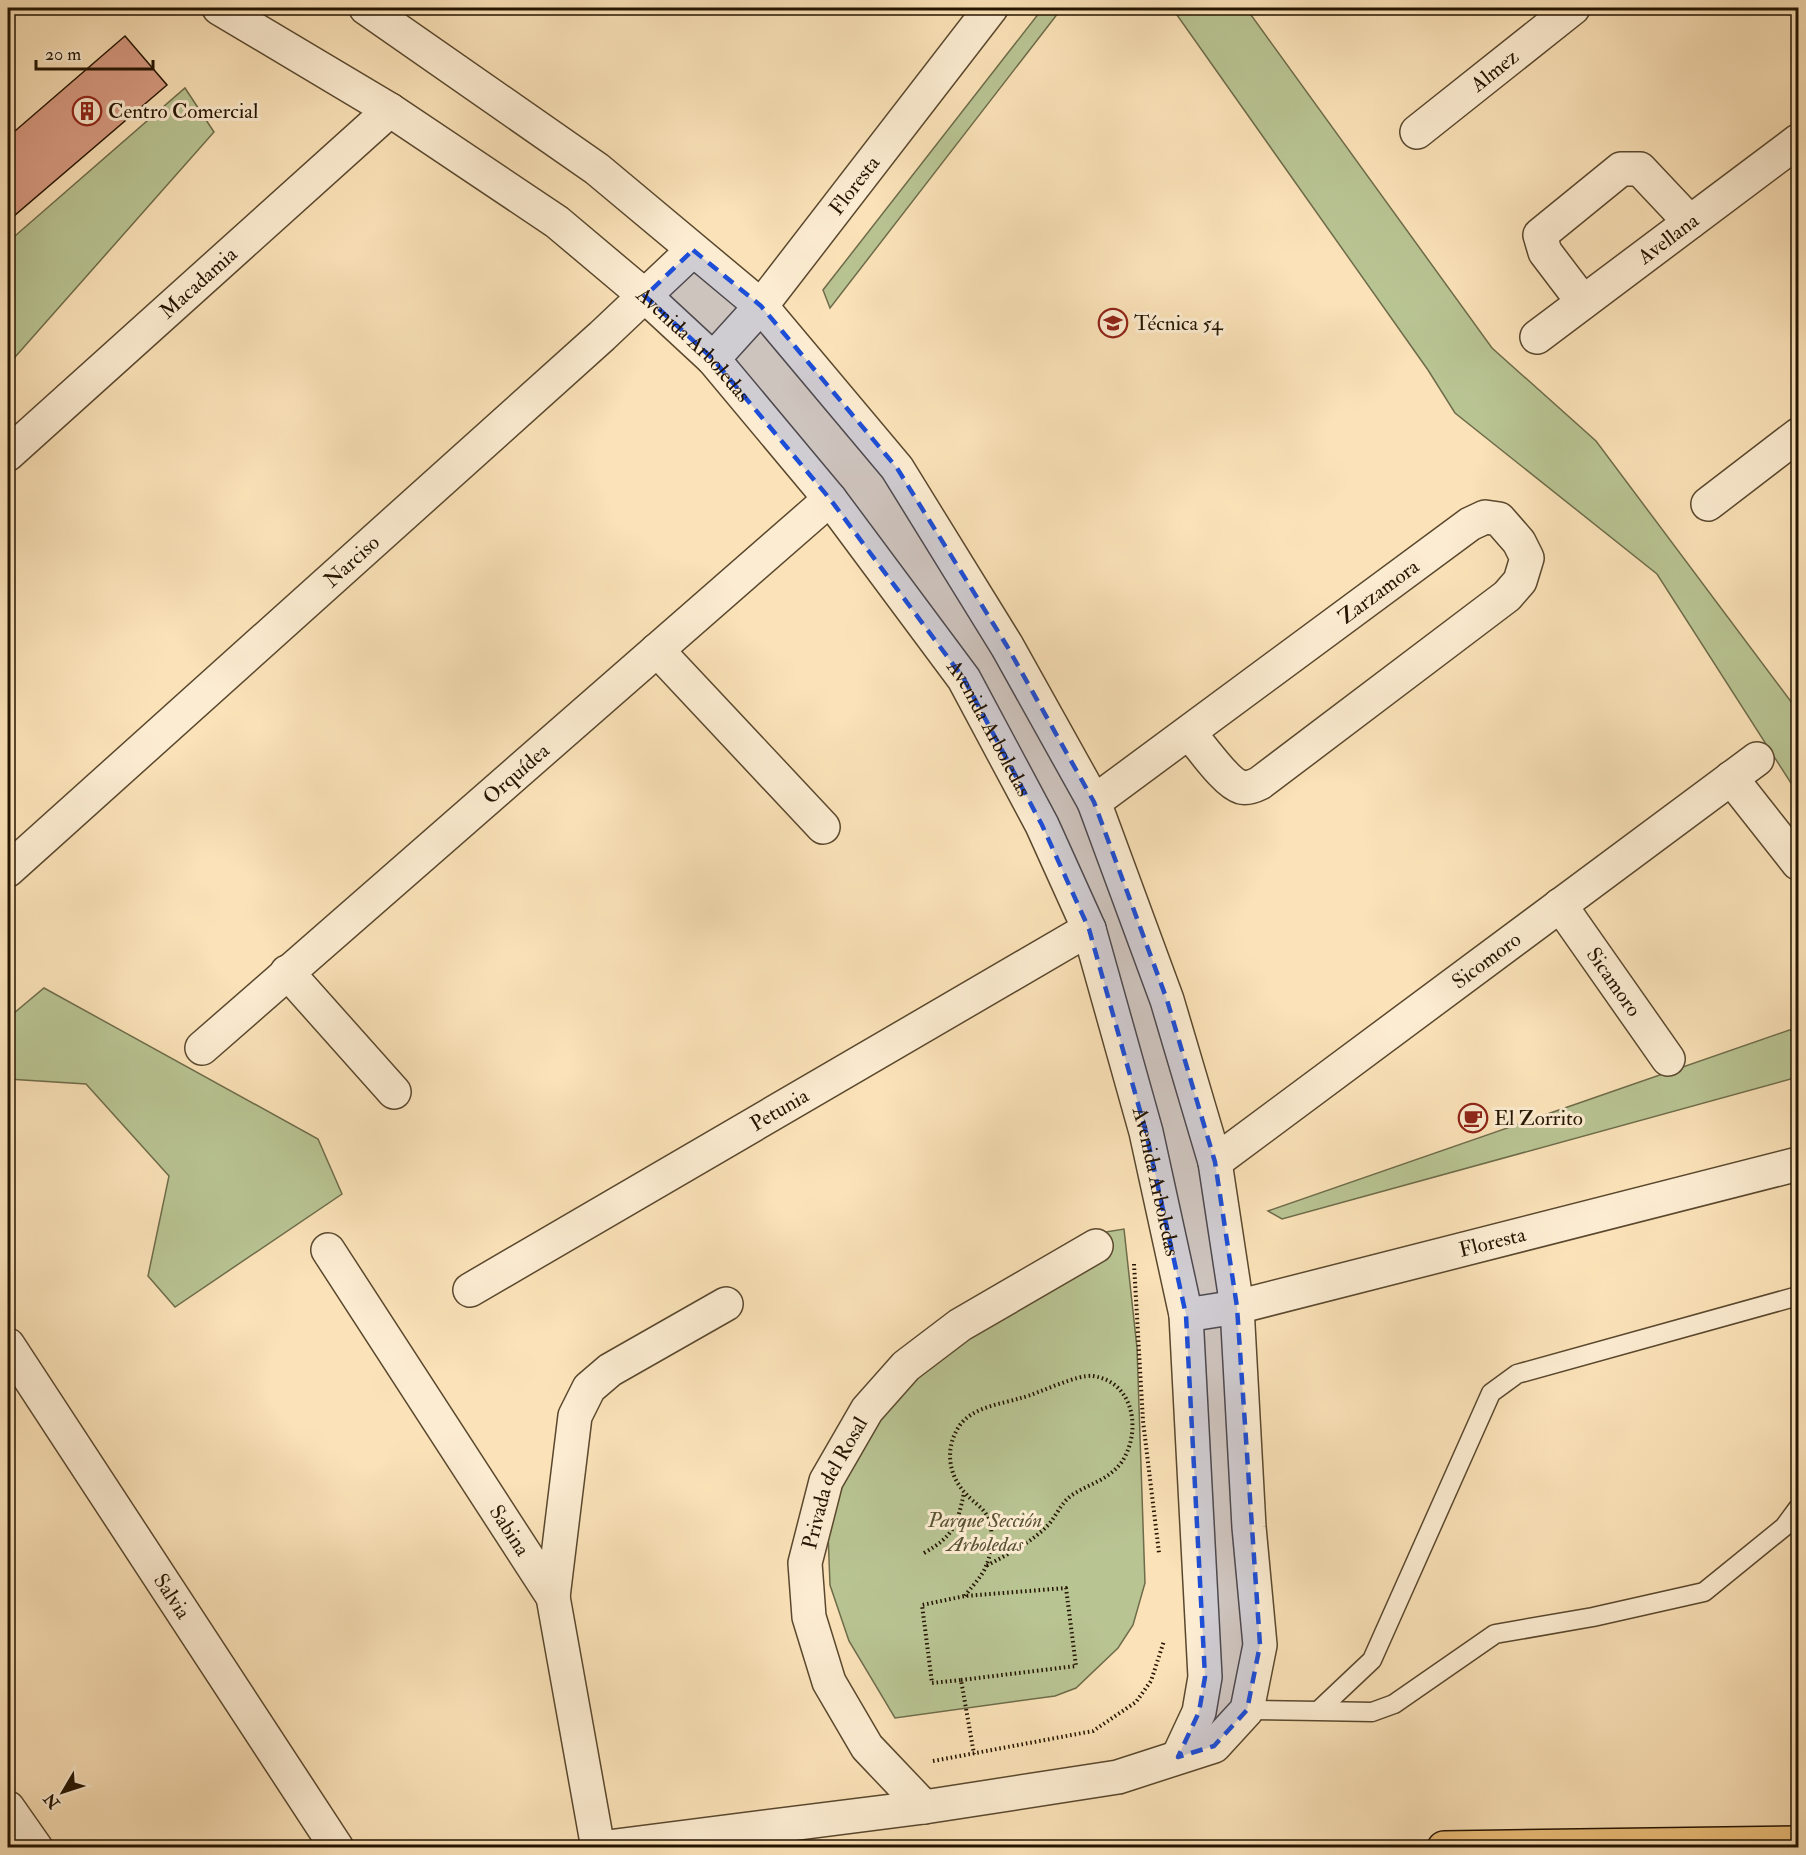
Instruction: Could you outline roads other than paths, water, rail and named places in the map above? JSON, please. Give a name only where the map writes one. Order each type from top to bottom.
[{"type":"highway","points":[[1444,1848],[1798,1843]]},
{"type":"street","name":"Avenida Arboledas","points":[[219,8],[390,110],[557,222],[645,296],[713,359],[830,499],[964,679],[1042,825],[1089,929],[1146,1132],[1186,1316],[1205,1677],[1199,1712],[1178,1756]]},
{"type":"street","points":[[366,8],[597,169],[760,306],[897,468],[1007,646],[1094,802],[1167,1000],[1215,1162],[1237,1307],[1249,1527],[1260,1645],[1247,1710],[1214,1746],[1118,1777],[924,1807],[599,1848]]},
{"type":"street","name":"Floresta","points":[[713,359],[760,306],[991,8]]},
{"type":"street","name":"Almez","points":[[1417,132],[1573,8]]},
{"type":"street","name":"Macadamia","points":[[8,454],[390,110]]},
{"type":"street","name":"Avellana","points":[[1537,337],[1798,141]]},
{"type":"street","points":[[1583,302],[1545,252],[1540,235],[1621,169],[1640,170],[1690,222]]},
{"type":"street","name":"Narciso","points":[[8,870],[645,296],[693,250]]},
{"type":"street","points":[[1708,504],[1798,435]]},
{"type":"street","name":"Orquídea","points":[[202,1048],[830,499]]},
{"type":"street","name":"Zarzamora","points":[[1485,517],[1499,519],[1519,542],[1527,558],[1520,581],[1507,596],[1260,783],[1250,788],[1239,787],[1226,776],[1190,734],[1470,524],[1485,517]]},
{"type":"street","points":[[657,650],[822,827]]},
{"type":"street","points":[[1094,802],[1190,734]]},
{"type":"street","name":"Sicomoro","points":[[1215,1162],[1757,759]]},
{"type":"street","points":[[1731,778],[1798,863]]},
{"type":"street","name":"Sicamoro","points":[[1560,905],[1668,1059]]},
{"type":"street","name":"Petunia","points":[[470,1290],[1089,929]]},
{"type":"street","points":[[287,972],[394,1092]]},
{"type":"street","name":"Floresta","points":[[1186,1316],[1237,1307],[1798,1164]]},
{"type":"street","name":"Privada del Rosal","points":[[924,1807],[867,1747],[829,1682],[809,1617],[805,1563],[826,1481],[867,1410],[906,1366],[960,1325],[1096,1246]]},
{"type":"street","name":"Sabina","points":[[328,1250],[553,1597],[599,1848]]},
{"type":"street","points":[[553,1597],[575,1416],[589,1388],[610,1370],[726,1304]]},
{"type":"street","name":"Salvia","points":[[8,1345],[338,1848]]},
{"type":"street","points":[[8,1808],[36,1848]]},
{"type":"lane","points":[[1318,1711],[1372,1660],[1491,1393],[1516,1374],[1798,1296]]},
{"type":"lane","points":[[1247,1710],[1372,1712],[1394,1704],[1495,1634],[1593,1617],[1704,1592],[1784,1527],[1798,1508]]},
{"type":"place","name":"Centro Comercial","points":[[87,111]]},
{"type":"place","name":"Técnica 54","points":[[1113,323]]},
{"type":"place","name":"El Zorrito","points":[[1473,1118]]},
{"type":"park label","name":"Parque Sección Arboledas","points":[[985,1532]]}]
